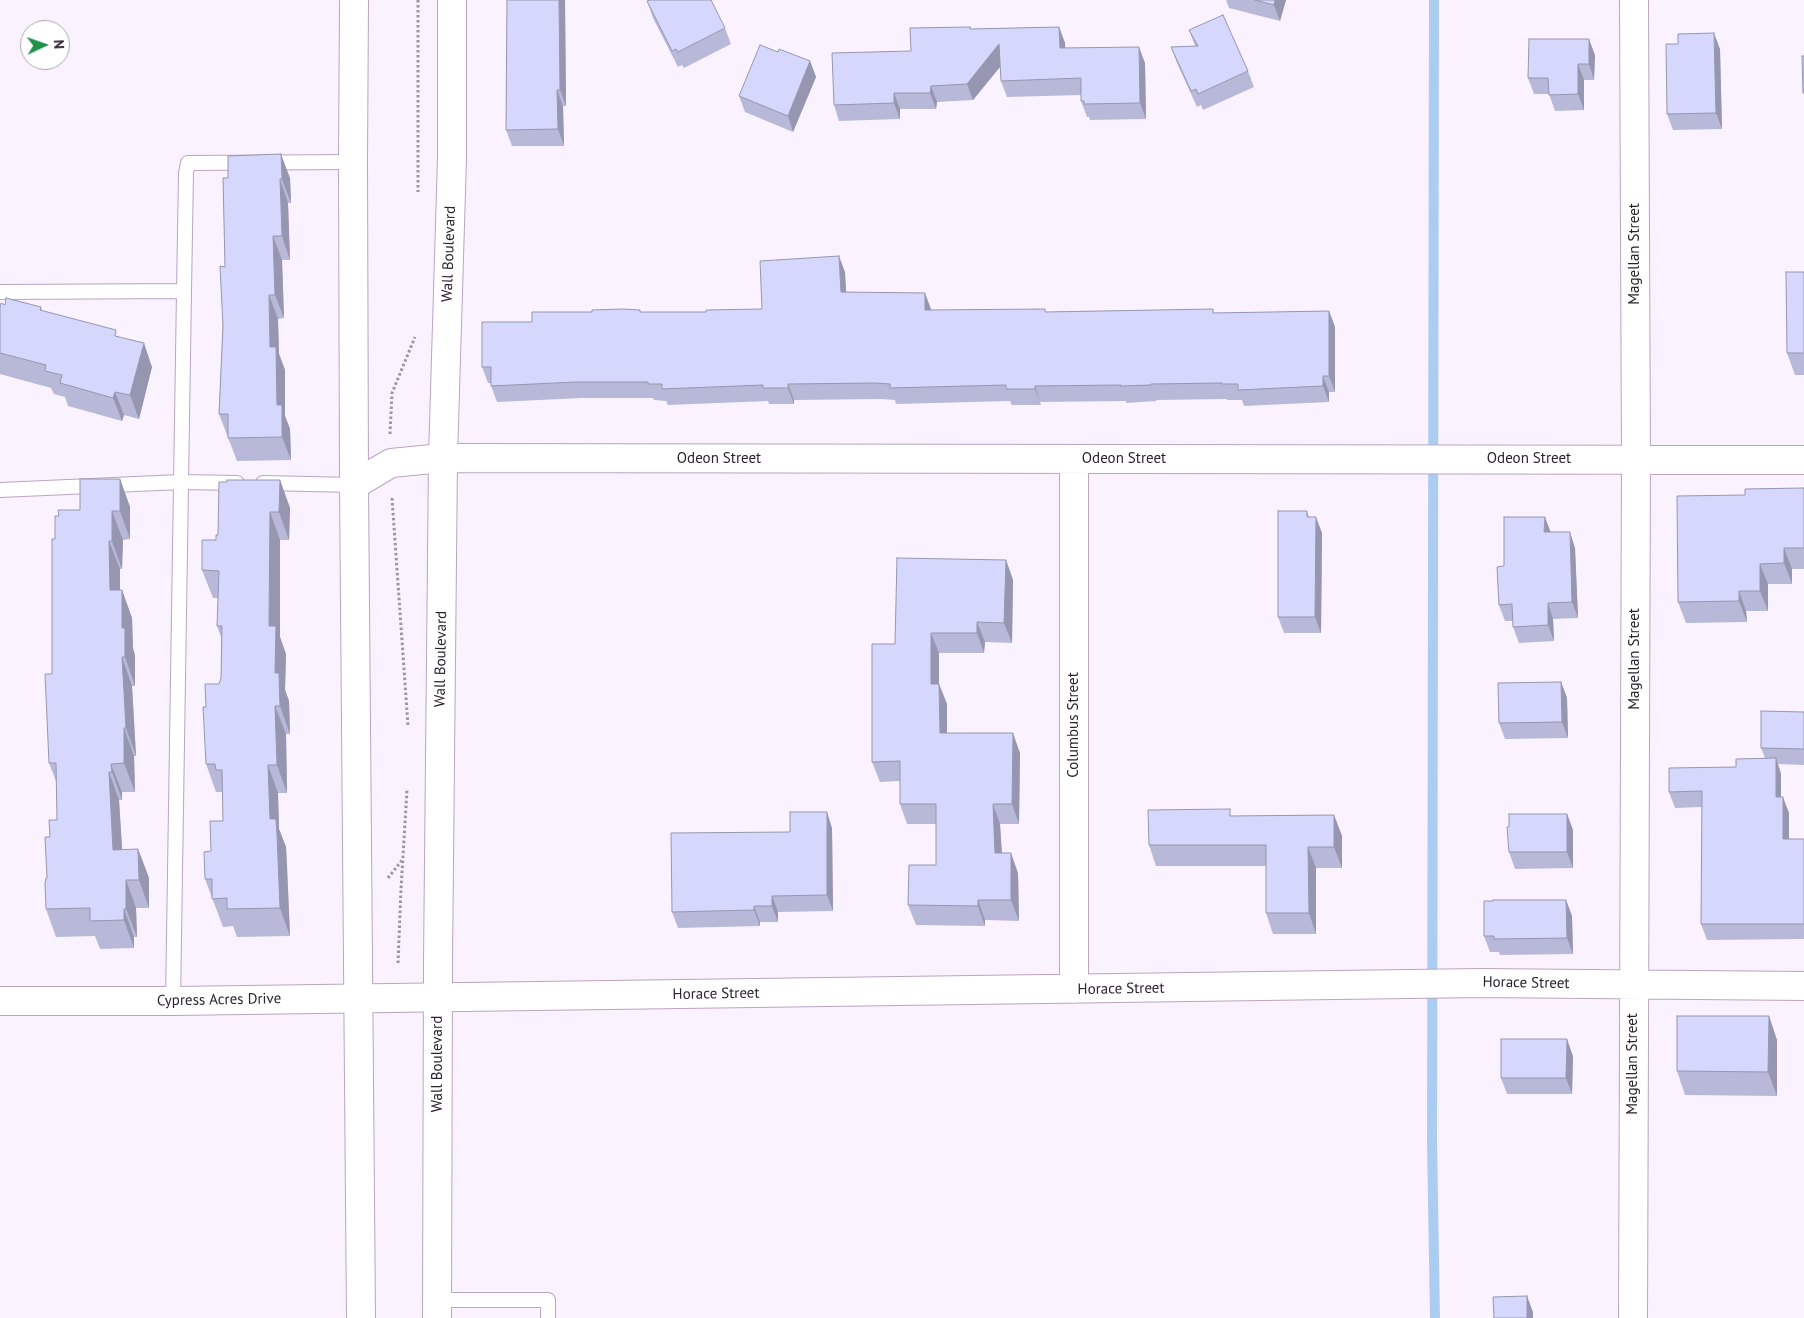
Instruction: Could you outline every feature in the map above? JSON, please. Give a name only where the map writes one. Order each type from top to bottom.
[{"type":"street","points":[[354,0],[354,484],[361,1318]]},
{"type":"street","name":"Wall Boulevard","points":[[437,1309],[443,458],[452,158],[452,0]]},
{"type":"street","name":"Magellan Street","points":[[1633,1318],[1636,459],[1634,0]]},
{"type":"street","name":"Odeon Street","points":[[354,484],[391,463],[443,458],[1804,460]]},
{"type":"street","name":"Columbus Street","points":[[1074,460],[1074,989]]},
{"type":"street","name":"Horace Street","points":[[439,997],[1481,983],[1804,986]]},
{"type":"street","name":"Cypress Acres Drive","points":[[0,1001],[173,1001],[439,997]]},
{"type":"lane","points":[[173,1001],[186,173],[188,163],[353,162]]},
{"type":"lane","points":[[0,292],[184,291]]},
{"type":"lane","points":[[0,490],[181,482],[354,484]]},
{"type":"lane","points":[[437,1309],[548,1300],[548,1318]]},
{"type":"path","points":[[418,0],[418,200]]},
{"type":"path","points":[[390,436],[392,393],[419,329]]},
{"type":"path","points":[[392,497],[408,728]]},
{"type":"path","points":[[398,963],[408,784]]},
{"type":"path","points":[[383,884],[403,859]]},
{"type":"building","points":[[507,0],[559,0],[560,90],[557,90],[558,129],[506,130]]},
{"type":"building","points":[[711,0],[725,28],[678,52],[676,49],[672,51],[647,1]]},
{"type":"building","points":[[1255,0],[1275,0],[1274,5]]},
{"type":"building","points":[[1223,15],[1248,71],[1198,94],[1196,89],[1191,91],[1171,47],[1198,46],[1189,30]]},
{"type":"building","points":[[970,27],[970,29],[1059,27],[1060,48],[1139,47],[1140,103],[1084,104],[1084,101],[1081,101],[1081,78],[1001,81],[999,44],[967,84],[931,86],[930,93],[894,93],[894,103],[834,105],[832,53],[911,51],[910,28]]},
{"type":"building","points":[[1714,33],[1716,113],[1667,114],[1666,44],[1678,44],[1678,34]]},
{"type":"building","points":[[1529,39],[1589,39],[1589,64],[1578,64],[1578,94],[1549,95],[1548,78],[1528,78]]},
{"type":"building","points":[[760,45],[778,52],[779,49],[810,61],[788,116],[739,96]]},
{"type":"building","points":[[1802,56],[1804,56],[1804,93],[1803,93]]},
{"type":"building","points":[[281,154],[282,236],[273,236],[275,295],[269,295],[270,347],[276,347],[277,405],[282,405],[282,437],[228,438],[228,414],[219,414],[223,326],[220,266],[225,267],[223,178],[228,178],[228,156]]},
{"type":"building","points":[[839,256],[841,292],[925,293],[925,310],[1045,309],[1045,312],[1213,309],[1213,313],[1329,311],[1329,376],[1323,376],[1323,386],[1238,390],[1238,384],[1222,383],[1035,386],[1035,389],[1006,389],[1006,385],[890,388],[890,384],[875,383],[788,384],[788,388],[763,388],[763,385],[662,389],[662,384],[648,384],[648,382],[576,382],[491,386],[491,367],[482,367],[482,322],[532,322],[532,312],[592,312],[592,310],[623,309],[640,310],[640,312],[706,312],[706,310],[762,309],[760,261]]},
{"type":"building","points":[[1786,272],[1804,272],[1804,353],[1787,353]]},
{"type":"building","points":[[6,298],[41,307],[40,310],[116,330],[115,336],[144,343],[130,395],[115,392],[113,398],[60,383],[62,375],[45,371],[46,365],[0,353],[0,307],[1,303],[5,305]]},
{"type":"building","points":[[80,479],[120,479],[120,511],[112,511],[112,541],[109,541],[110,590],[122,590],[122,628],[125,628],[125,657],[122,657],[126,728],[124,728],[124,763],[111,764],[112,772],[109,772],[113,850],[138,849],[139,880],[126,880],[124,920],[90,921],[90,908],[46,909],[45,837],[50,837],[49,820],[57,820],[56,763],[49,763],[45,674],[52,674],[52,539],[55,539],[55,516],[59,516],[58,510],[80,510]]},
{"type":"building","points":[[227,480],[280,480],[279,512],[270,512],[269,626],[276,626],[275,673],[279,673],[280,706],[275,706],[277,765],[268,765],[270,819],[276,819],[280,908],[227,909],[227,898],[212,899],[212,879],[205,879],[204,852],[211,851],[210,821],[223,821],[222,770],[216,770],[215,764],[206,764],[203,707],[206,707],[205,684],[219,684],[221,678],[222,626],[217,626],[219,571],[202,570],[202,540],[216,540],[216,535],[218,535],[219,482],[227,482]]},
{"type":"building","points":[[1804,488],[1804,548],[1784,548],[1784,563],[1760,564],[1760,591],[1739,591],[1739,601],[1678,602],[1677,496],[1745,495],[1745,489]]},
{"type":"building","points":[[1278,511],[1307,511],[1307,517],[1316,517],[1315,617],[1278,617]]},
{"type":"building","points":[[1504,517],[1545,517],[1544,532],[1570,532],[1572,602],[1548,603],[1548,625],[1513,627],[1512,604],[1499,605],[1497,567],[1504,566]]},
{"type":"building","points":[[897,558],[1006,560],[1004,623],[977,622],[977,633],[931,633],[931,684],[939,684],[940,733],[1013,733],[1012,804],[993,804],[995,853],[1011,853],[1011,900],[978,900],[978,906],[908,905],[909,865],[936,865],[936,804],[900,804],[900,761],[872,762],[872,644],[895,644]]},
{"type":"building","points":[[1561,682],[1562,722],[1499,723],[1498,683]]},
{"type":"building","points":[[1761,711],[1804,712],[1804,749],[1761,748]]},
{"type":"building","points":[[1776,758],[1776,797],[1783,797],[1783,839],[1804,839],[1804,924],[1701,924],[1702,791],[1669,792],[1669,768],[1736,767],[1736,759]]},
{"type":"building","points":[[1230,809],[1230,816],[1334,815],[1334,847],[1308,847],[1309,913],[1266,913],[1266,845],[1149,845],[1148,810]]},
{"type":"building","points":[[790,812],[827,812],[827,895],[772,896],[772,906],[754,906],[754,910],[672,912],[671,833],[790,832]]},
{"type":"building","points":[[1509,814],[1567,814],[1567,852],[1509,852],[1507,827],[1509,827]]},
{"type":"building","points":[[1566,900],[1567,938],[1494,939],[1494,936],[1484,936],[1484,901]]},
{"type":"building","points":[[1677,1016],[1769,1016],[1768,1072],[1677,1071]]},
{"type":"building","points":[[1501,1039],[1567,1039],[1566,1078],[1501,1078]]},
{"type":"building","points":[[1527,1296],[1527,1318],[1494,1318],[1493,1297]]},
{"type":"waterway","points":[[1434,0],[1432,1142],[1435,1318]]}]
